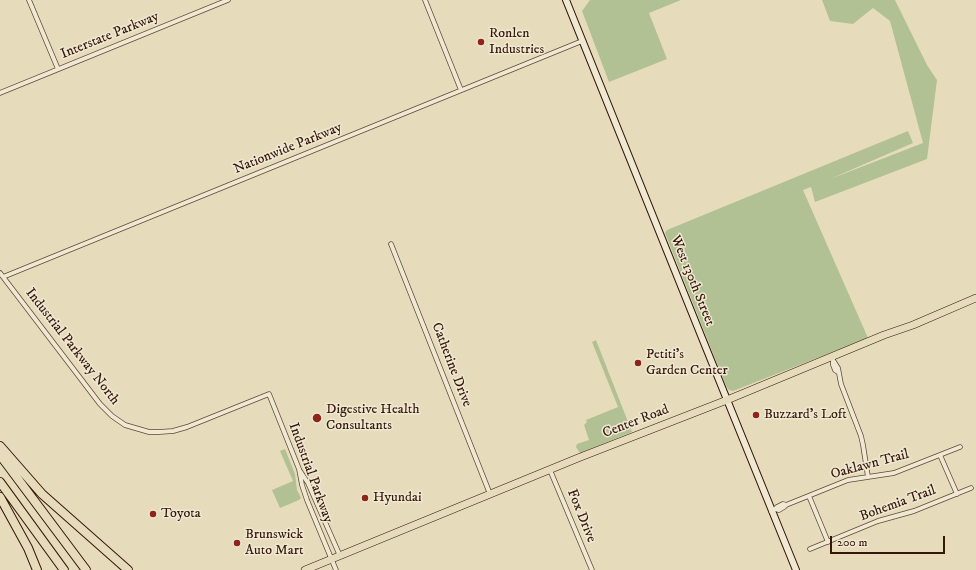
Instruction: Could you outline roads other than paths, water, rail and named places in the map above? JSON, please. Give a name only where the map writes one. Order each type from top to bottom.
[{"type":"highway","points":[[0,446],[42,494],[128,570]]},
{"type":"highway","points":[[0,454],[86,570]]},
{"type":"highway","points":[[0,482],[64,570]]},
{"type":"highway","points":[[0,497],[28,548],[37,570]]},
{"type":"main road","name":"West 130th Street","points":[[566,0],[796,570]]},
{"type":"main road","name":"Center Road","points":[[305,570],[490,494],[832,359],[884,335],[913,325],[976,298]]},
{"type":"street","points":[[29,0],[58,69]]},
{"type":"street","name":"Interstate Parkway","points":[[0,93],[228,0]]},
{"type":"street","points":[[425,0],[462,90]]},
{"type":"street","name":"Nationwide Parkway","points":[[1,275],[462,90],[582,40]]},
{"type":"street","name":"Catherine Drive","points":[[391,244],[490,494]]},
{"type":"street","name":"Industrial Parkway North","points":[[1,275],[100,404],[112,416],[125,425],[149,432],[173,431],[187,427],[269,394]]},
{"type":"street","points":[[832,359],[862,441],[868,477]]},
{"type":"street","name":"Industrial Parkway","points":[[269,394],[299,469],[307,500],[336,570]]},
{"type":"street","name":"Oaklawn Trail","points":[[773,510],[783,504],[786,505],[848,480],[894,473],[960,446]]},
{"type":"street","points":[[940,454],[956,494]]},
{"type":"street","points":[[299,469],[308,483],[340,556]]},
{"type":"street","name":"Fox Drive","points":[[550,470],[592,570]]},
{"type":"street","name":"Bohemia Trail","points":[[810,549],[878,522],[914,511],[971,488]]},
{"type":"street","points":[[809,496],[828,542]]},
{"type":"place","name":"Ronlen Industries","points":[[481,42]]},
{"type":"place","name":"Petiti's Garden Center","points":[[638,363]]},
{"type":"place","name":"Buzzard's Loft","points":[[756,415]]},
{"type":"place","name":"Digestive Health Consultants","points":[[317,418]]},
{"type":"place","name":"Hyundai","points":[[365,498]]},
{"type":"place","name":"Toyota","points":[[153,514]]},
{"type":"place","name":"Brunswick Auto Mart","points":[[237,543]]}]
